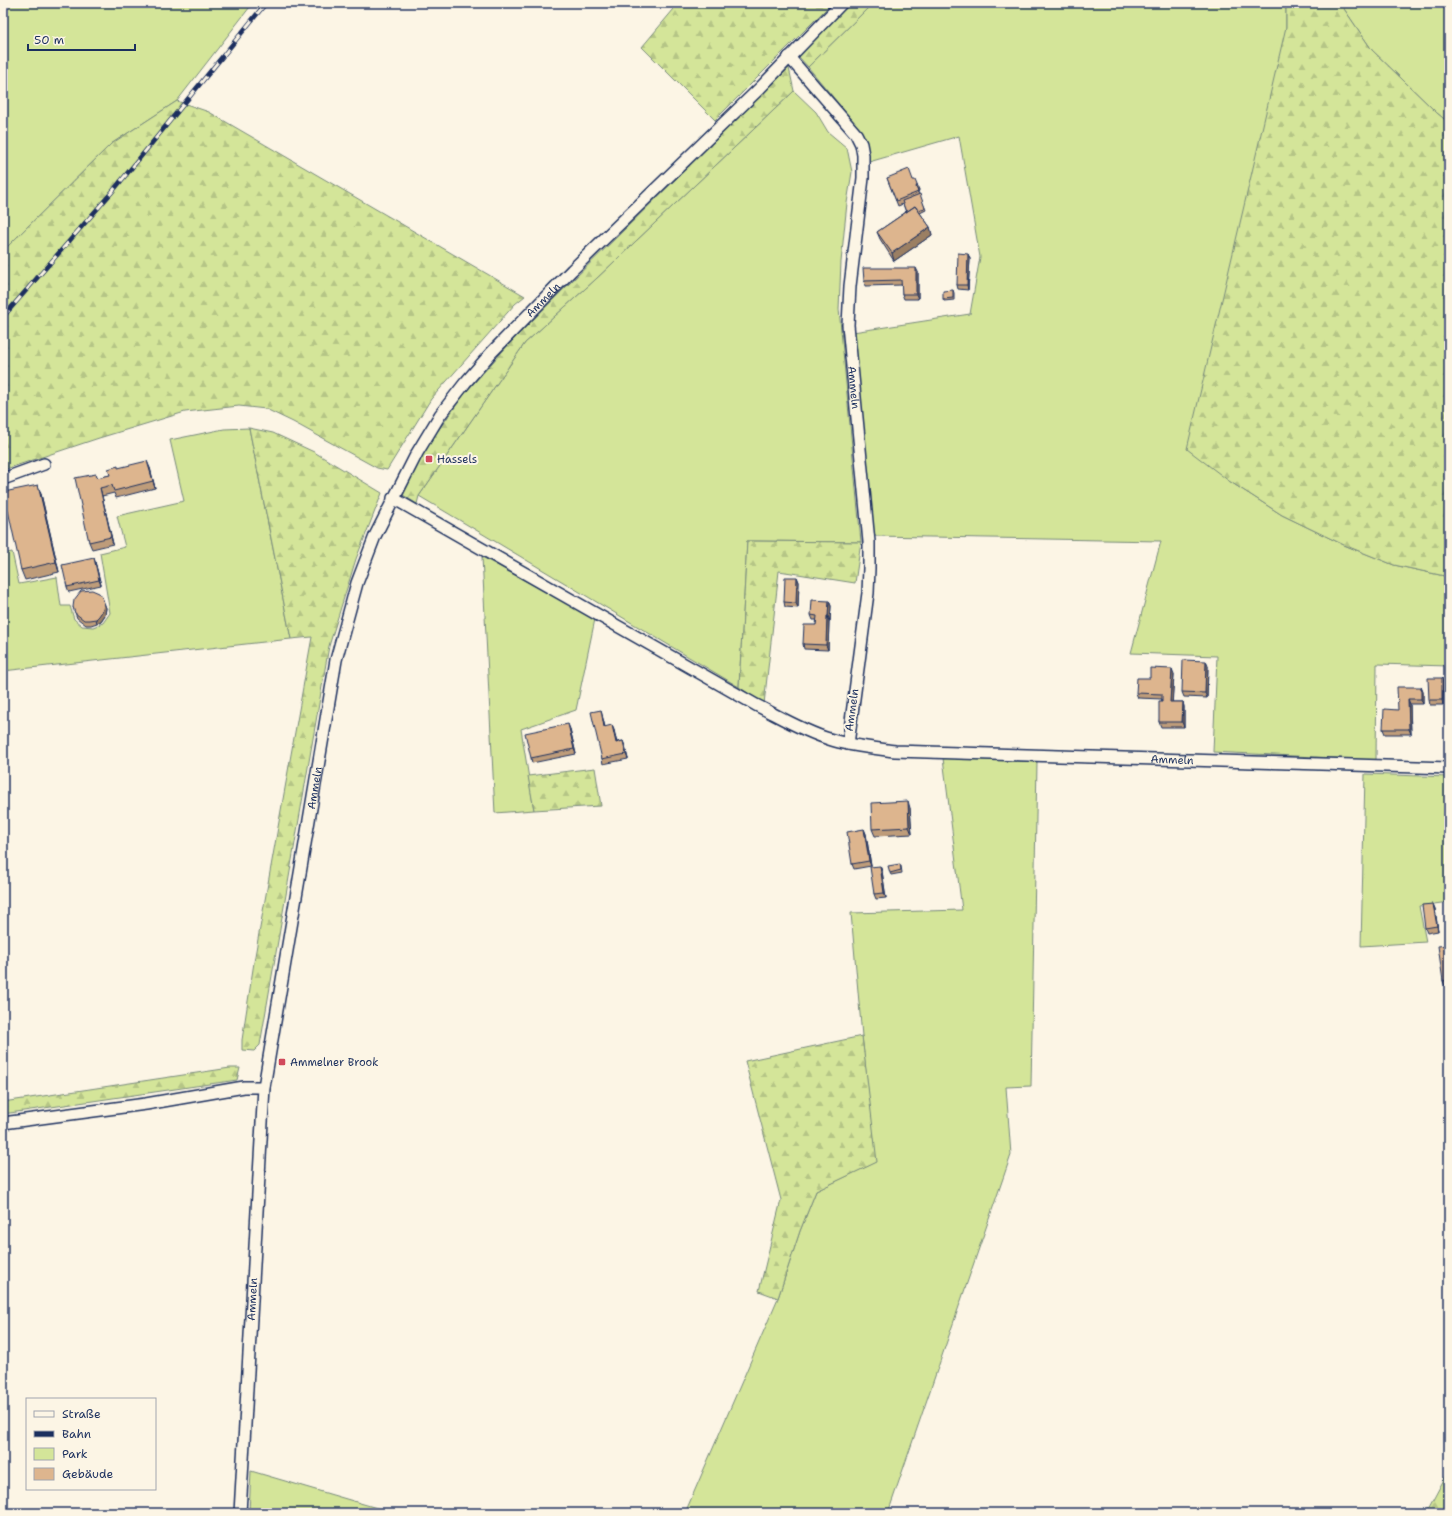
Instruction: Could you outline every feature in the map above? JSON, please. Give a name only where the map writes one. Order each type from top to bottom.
[{"type":"street","name":"Ammeln","points":[[240,1513],[264,1086],[336,660],[357,583],[375,536],[417,453],[440,416],[465,383],[491,353],[572,270],[760,88],[789,56],[842,3]]},
{"type":"street","name":"Ammeln","points":[[789,56],[856,134],[861,144],[863,155],[863,178],[850,286],[848,325],[870,568],[848,744]]},
{"type":"street","points":[[3,479],[44,464]]},
{"type":"street","name":"Ammeln","points":[[394,498],[756,705],[802,728],[829,739],[848,744],[895,751],[1449,768]]},
{"type":"street","points":[[3,1123],[146,1104],[244,1087],[264,1086]]},
{"type":"green space","points":[[3,3],[253,3],[177,101],[111,144],[3,251]]},
{"type":"green space","points":[[679,3],[832,3],[715,120],[642,47]]},
{"type":"green space","points":[[851,3],[873,3],[808,67],[798,56]]},
{"type":"green space","points":[[873,3],[1286,3],[1286,27],[1229,481],[1282,515],[1344,545],[1394,565],[1449,577],[1449,666],[1377,664],[1376,760],[1213,752],[1217,656],[1131,653],[1161,541],[873,536],[853,332],[970,314],[980,257],[959,136],[869,162],[865,141],[853,121],[808,67]]},
{"type":"green space","points":[[1286,3],[1340,3],[1372,50],[1449,123],[1449,577],[1394,565],[1344,545],[1282,515],[1229,481],[1187,449],[1286,27]]},
{"type":"green space","points":[[1340,3],[1449,3],[1449,123],[1372,50]]},
{"type":"green space","points":[[789,68],[794,91],[596,279],[525,343],[419,496],[417,504],[403,495],[426,447],[466,392],[517,335]]},
{"type":"green space","points":[[794,91],[816,112],[828,132],[847,148],[852,172],[847,203],[841,262],[839,309],[861,542],[747,541],[739,687],[419,496],[525,343],[596,279]]},
{"type":"green space","points":[[177,101],[209,112],[525,296],[515,304],[431,399],[387,470],[377,468],[266,409],[239,406],[185,412],[99,438],[3,470],[3,251],[111,144]]},
{"type":"green space","points":[[249,428],[291,639],[3,671],[3,554],[12,552],[19,584],[57,577],[61,606],[70,606],[74,619],[82,626],[93,627],[103,623],[110,613],[100,553],[125,547],[117,516],[184,501],[170,440],[224,429]]},
{"type":"green space","points":[[249,428],[273,433],[314,452],[382,493],[356,559],[329,646],[260,1045],[254,1051],[242,1050],[242,1040],[255,956],[312,637],[291,639]]},
{"type":"green space","points":[[747,541],[861,542],[855,583],[779,571],[764,704],[739,687]]},
{"type":"green space","points":[[482,557],[595,619],[576,710],[521,729],[534,810],[495,813]]},
{"type":"green space","points":[[943,758],[1037,762],[1031,1086],[1006,1087],[1011,1155],[888,1513],[685,1513],[778,1298],[800,1231],[816,1191],[876,1162],[862,1036],[851,913],[962,910]]},
{"type":"green space","points":[[595,768],[601,806],[534,810],[528,776]]},
{"type":"green space","points":[[1365,774],[1449,777],[1449,902],[1419,906],[1426,942],[1361,946]]},
{"type":"green space","points":[[862,1036],[877,1162],[816,1191],[800,1231],[778,1298],[759,1291],[781,1200],[745,1061]]},
{"type":"green space","points":[[230,1068],[240,1068],[237,1080],[3,1114],[3,1102]]},
{"type":"green space","points":[[1449,1470],[1449,1513],[1426,1513]]},
{"type":"green space","points":[[251,1471],[394,1513],[249,1513]]},
{"type":"building","points":[[909,169],[913,180],[915,180],[917,185],[916,187],[918,192],[896,201],[887,178]]},
{"type":"building","points":[[920,194],[925,208],[918,210],[915,206],[906,212],[902,201]]},
{"type":"building","points":[[915,206],[930,227],[892,253],[877,232]]},
{"type":"building","points":[[958,253],[968,254],[967,285],[957,285]]},
{"type":"building","points":[[863,268],[916,268],[916,294],[902,294],[901,280],[864,281]]},
{"type":"building","points":[[953,290],[953,298],[943,299],[943,291]]},
{"type":"building","points":[[147,461],[153,481],[114,491],[112,485],[100,488],[111,537],[89,542],[75,478],[96,474],[97,478],[110,475],[108,469]]},
{"type":"building","points":[[38,485],[56,562],[21,570],[4,492]]},
{"type":"building","points":[[94,558],[99,580],[67,587],[62,565]]},
{"type":"building","points":[[785,577],[797,577],[796,603],[784,602]]},
{"type":"building","points":[[92,590],[99,593],[102,597],[104,603],[103,610],[96,619],[84,620],[75,613],[73,607],[74,600],[81,591]]},
{"type":"building","points":[[812,600],[829,601],[826,645],[803,644],[804,625],[816,625],[817,616],[811,615]]},
{"type":"building","points":[[1183,660],[1206,661],[1205,693],[1182,692]]},
{"type":"building","points":[[1150,668],[1172,669],[1170,702],[1183,702],[1182,722],[1159,722],[1159,701],[1162,701],[1162,694],[1136,693],[1137,678],[1150,678]]},
{"type":"building","points":[[1428,678],[1442,678],[1442,700],[1429,700]]},
{"type":"building","points":[[1397,687],[1421,687],[1421,699],[1408,699],[1409,729],[1383,729],[1384,709],[1398,710]]},
{"type":"building","points":[[601,710],[604,727],[612,725],[616,743],[623,741],[626,754],[602,759],[591,712]]},
{"type":"building","points":[[568,724],[574,749],[531,758],[525,733]]},
{"type":"building","points":[[908,801],[909,827],[872,829],[871,803]]},
{"type":"building","points":[[864,829],[869,861],[852,864],[847,832]]},
{"type":"building","points":[[900,864],[901,870],[890,873],[888,866]]},
{"type":"building","points":[[880,866],[884,893],[874,894],[870,867]]},
{"type":"building","points":[[1433,904],[1437,926],[1425,928],[1422,905]]},
{"type":"building","points":[[1449,945],[1449,980],[1443,981],[1438,946]]},
{"type":"railway","points":[[3,317],[112,192],[266,3]]},
{"type":"place","name":"Hassels","points":[[429,459]]},
{"type":"place","name":"Ammelner Brook","points":[[282,1062]]}]
